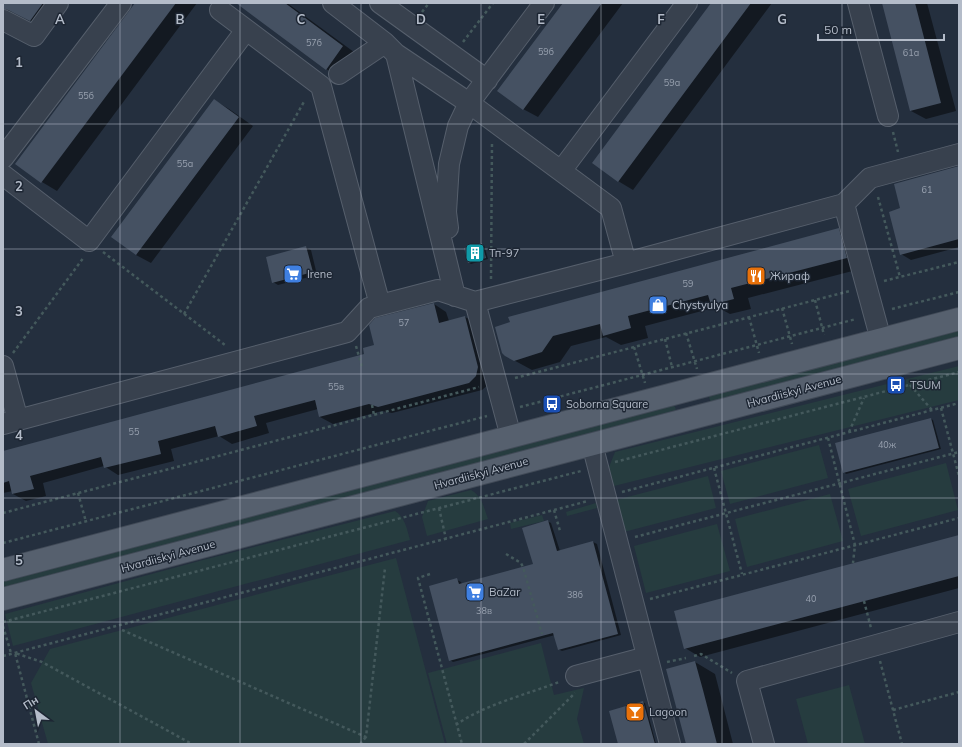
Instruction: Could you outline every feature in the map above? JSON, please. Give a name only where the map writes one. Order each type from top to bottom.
[{"type":"main road","points":[[3,570],[511,437],[694,381],[881,340],[959,319]]},
{"type":"main road","name":"Hvardiiskyi Avenue","points":[[3,599],[959,348]]},
{"type":"main road","points":[[694,381],[696,417]]},
{"type":"lane","points":[[3,20],[34,36],[58,3]]},
{"type":"lane","points":[[3,158],[121,3]]},
{"type":"lane","points":[[333,3],[391,49],[469,103],[611,208],[626,263]]},
{"type":"lane","points":[[380,3],[487,80]]},
{"type":"lane","points":[[450,275],[449,238],[446,212],[449,164],[458,126],[469,103],[544,3]]},
{"type":"lane","points":[[562,171],[687,3]]},
{"type":"lane","points":[[858,3],[888,116]]},
{"type":"lane","points":[[220,10],[246,30],[327,80],[380,305]]},
{"type":"lane","points":[[3,175],[91,243],[246,30]]},
{"type":"lane","points":[[327,80],[391,49]]},
{"type":"lane","points":[[391,49],[455,296]]},
{"type":"lane","points":[[3,366],[10,422],[347,332],[369,308],[380,305],[438,290],[455,296],[483,300],[844,204],[872,177],[959,154]]},
{"type":"lane","points":[[844,204],[881,340]]},
{"type":"lane","points":[[483,300],[504,412],[511,437]]},
{"type":"lane","points":[[592,444],[670,744]]},
{"type":"lane","points":[[764,744],[746,681],[959,622]]},
{"type":"lane","points":[[576,676],[647,657]]},
{"type":"path","points":[[453,56],[493,3]]},
{"type":"path","points":[[184,314],[327,80]]},
{"type":"path","points":[[888,116],[900,159]]},
{"type":"path","points":[[483,300],[492,120]]},
{"type":"path","points":[[872,177],[900,277]]},
{"type":"path","points":[[3,366],[91,243],[244,360]]},
{"type":"path","points":[[3,543],[959,292]]},
{"type":"path","points":[[815,300],[825,341]]},
{"type":"path","points":[[782,308],[792,344]]},
{"type":"path","points":[[749,317],[759,353]]},
{"type":"path","points":[[686,333],[694,361],[694,381]]},
{"type":"path","points":[[665,339],[672,367]]},
{"type":"path","points":[[634,347],[645,383]]},
{"type":"path","points":[[3,622],[959,372]]},
{"type":"path","points":[[910,385],[932,410]]},
{"type":"path","points":[[849,432],[864,397]]},
{"type":"path","points":[[3,656],[959,403]]},
{"type":"path","points":[[372,405],[374,415]]},
{"type":"path","points":[[941,408],[959,476]]},
{"type":"path","points":[[828,438],[855,545],[853,563]]},
{"type":"path","points":[[617,542],[959,452]]},
{"type":"path","points":[[955,462],[959,463]]},
{"type":"path","points":[[714,468],[742,574]]},
{"type":"path","points":[[78,493],[86,522]]},
{"type":"path","points":[[438,508],[446,539]]},
{"type":"path","points":[[554,510],[560,531]]},
{"type":"path","points":[[633,603],[959,518]]},
{"type":"path","points":[[506,554],[523,566],[542,634]]},
{"type":"path","points":[[360,744],[366,737],[385,568]]},
{"type":"path","points":[[430,574],[418,578],[462,744]]},
{"type":"path","points":[[864,601],[902,744]]},
{"type":"path","points":[[3,626],[13,653],[39,744]]},
{"type":"path","points":[[122,630],[366,737]]},
{"type":"path","points":[[13,653],[42,662],[192,744]]},
{"type":"path","points":[[694,656],[701,654],[746,681]]},
{"type":"path","points":[[524,744],[597,671]]},
{"type":"path","points":[[456,724],[483,710],[576,676]]},
{"type":"path","points":[[893,710],[959,692]]},
{"type":"green space","points":[[959,327],[959,337],[711,403],[708,394]]},
{"type":"green space","points":[[959,366],[959,400],[614,486],[609,467],[615,452]]},
{"type":"green space","points":[[673,401],[676,410],[3,589],[3,579]]},
{"type":"green space","points":[[819,445],[828,478],[730,504],[721,471]]},
{"type":"green space","points":[[946,463],[958,510],[861,536],[848,489]]},
{"type":"green space","points":[[708,476],[716,508],[620,533],[612,501]]},
{"type":"green space","points":[[471,490],[480,499],[488,519],[427,536],[422,517],[428,501]]},
{"type":"green space","points":[[830,494],[843,541],[747,567],[735,519]]},
{"type":"green space","points":[[596,503],[597,508],[567,516],[566,512]]},
{"type":"green space","points":[[395,511],[403,520],[410,540],[13,646],[5,614],[203,560]]},
{"type":"green space","points":[[542,515],[544,521],[511,529],[510,523]]},
{"type":"green space","points":[[717,524],[730,571],[646,593],[634,546]]},
{"type":"green space","points":[[396,558],[445,744],[48,744],[31,683],[50,649]]},
{"type":"green space","points":[[541,643],[554,695],[584,688],[577,719],[584,744],[447,744],[428,673]]},
{"type":"green space","points":[[849,685],[865,744],[808,744],[796,699]]},
{"type":"building","points":[[3,3],[43,3],[30,21],[3,9]]},
{"type":"building","points":[[135,3],[176,3],[41,183],[15,164]]},
{"type":"building","points":[[236,3],[285,3],[343,46],[326,70]]},
{"type":"building","points":[[563,3],[602,3],[523,110],[497,91]]},
{"type":"building","points":[[711,3],[751,3],[618,182],[592,163]]},
{"type":"building","points":[[882,3],[915,3],[941,103],[910,111]]},
{"type":"building","points":[[214,99],[239,117],[136,255],[111,237]]},
{"type":"building","points":[[959,166],[959,239],[900,255],[889,212],[900,208],[894,184]]},
{"type":"building","points":[[839,228],[847,258],[731,288],[734,299],[711,305],[708,295],[628,316],[631,328],[603,336],[600,324],[553,336],[542,352],[514,361],[502,353],[495,327],[510,322],[508,317]]},
{"type":"building","name":"Тп-97","points":[[482,243],[486,258],[468,263],[464,248]]},
{"type":"building","points":[[306,246],[313,272],[272,283],[266,257]]},
{"type":"building","points":[[434,303],[439,323],[465,316],[478,367],[476,376],[469,383],[378,407],[369,404],[319,417],[315,400],[254,416],[257,426],[218,437],[215,426],[158,441],[161,454],[104,468],[101,457],[30,476],[34,489],[12,494],[9,481],[3,483],[3,451],[364,354],[363,348],[374,345],[369,325],[375,318]]},
{"type":"building","points":[[931,418],[939,448],[843,473],[835,443]]},
{"type":"building","points":[[548,520],[557,551],[593,541],[618,634],[558,650],[553,633],[449,661],[429,586],[457,578],[459,584],[533,564],[522,528]]},
{"type":"building","points":[[959,535],[959,576],[684,649],[674,611]]},
{"type":"building","points":[[695,661],[717,744],[686,744],[666,669]]},
{"type":"building","points":[[643,701],[655,744],[618,744],[609,711]]},
{"type":"place","name":"Тп-97","points":[[475,253]]},
{"type":"place","name":"Irene","points":[[293,274]]},
{"type":"place","name":"Жираф","points":[[756,276]]},
{"type":"place","name":"Chystyulya","points":[[658,305]]},
{"type":"place","name":"TSUM","points":[[896,385]]},
{"type":"place","name":"Soborna Square","points":[[552,404]]},
{"type":"place","name":"BaZar","points":[[475,592]]},
{"type":"place","name":"Lagoon","points":[[635,712]]}]
